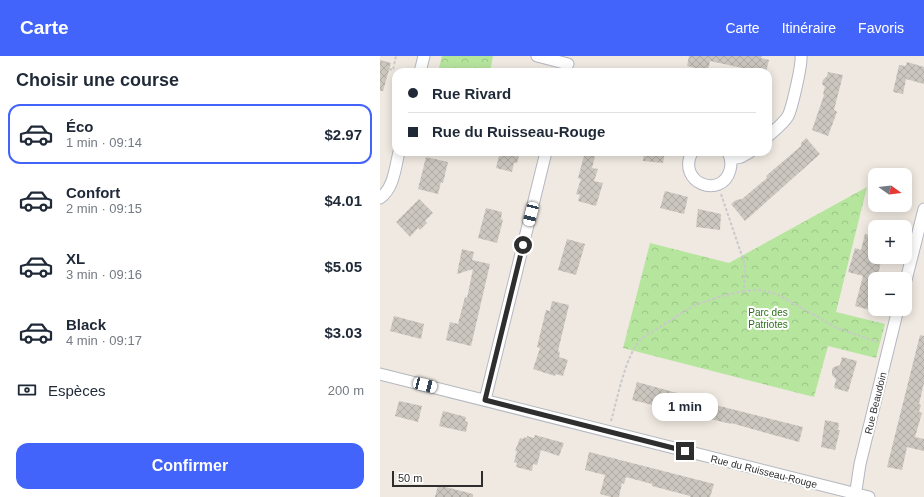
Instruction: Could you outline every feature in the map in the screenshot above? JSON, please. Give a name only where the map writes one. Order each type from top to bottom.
[{"type":"street","points":[[421,68],[424,56]]},
{"type":"street","points":[[537,56],[568,64]]},
{"type":"street","points":[[772,133],[783,123],[789,112],[801,65],[801,56]]},
{"type":"street","points":[[380,198],[389,188],[399,156]]},
{"type":"street","points":[[485,400],[545,156]]},
{"type":"street","points":[[690,156],[688,165],[689,172],[693,178],[698,183],[712,186],[725,179],[729,174],[731,167],[729,156],[743,156]]},
{"type":"street","points":[[908,272],[924,209]]},
{"type":"street","name":"Rue Beaudoin","points":[[855,495],[860,464],[896,316]]},
{"type":"street","name":"Rue du Ruisseau-Rouge","points":[[380,374],[855,495],[869,497]]},
{"type":"path","points":[[393,68],[396,56]]},
{"type":"path","points":[[717,184],[745,265],[744,291]]},
{"type":"path","points":[[608,432],[629,359],[636,343],[650,332],[695,305],[722,296],[744,291],[760,290],[777,294],[842,330],[889,345]]},
{"type":"green space","points":[[442,56],[493,56],[491,68],[439,68]]},
{"type":"green space","name":"Parc des Patriotes","points":[[867,187],[836,312],[885,324],[876,358],[828,346],[814,397],[623,348],[650,243],[729,263]]},
{"type":"building","points":[[689,56],[762,56],[761,58],[769,60],[767,68],[742,68],[710,61],[709,68],[695,68],[687,66]]},
{"type":"building","points":[[380,60],[391,63],[383,91],[380,91]]},
{"type":"building","points":[[907,62],[924,67],[924,84],[906,79],[903,94],[893,92],[899,65],[906,66]]},
{"type":"building","points":[[828,72],[843,75],[834,110],[837,112],[828,136],[812,130],[824,95],[825,87],[822,84],[823,80],[827,76]]},
{"type":"building","points":[[806,138],[820,154],[745,221],[731,204],[736,200],[742,199],[767,178],[766,176],[801,146],[801,143]]},
{"type":"building","points":[[499,156],[519,156],[517,163],[514,163],[512,172],[496,168]]},
{"type":"building","points":[[584,156],[595,156],[592,168],[598,169],[594,181],[603,183],[596,206],[578,201],[580,195],[576,194],[581,179],[578,178]]},
{"type":"building","points":[[644,156],[664,156],[663,163],[643,161]]},
{"type":"building","points":[[426,157],[448,162],[443,183],[441,182],[438,194],[418,189]]},
{"type":"building","points":[[665,191],[688,197],[684,214],[660,208]]},
{"type":"building","points":[[419,199],[433,213],[425,221],[427,223],[420,230],[418,228],[410,237],[396,222]]},
{"type":"building","points":[[486,208],[502,212],[501,219],[503,220],[497,243],[478,238]]},
{"type":"building","points":[[698,209],[721,214],[720,230],[696,227]]},
{"type":"building","points":[[865,234],[868,235],[868,264],[880,264],[879,272],[868,272],[868,309],[855,306],[863,276],[848,272],[855,248],[861,250]]},
{"type":"building","points":[[567,239],[585,244],[576,275],[558,270]]},
{"type":"building","points":[[462,249],[474,252],[472,260],[490,264],[471,346],[446,340],[450,322],[458,324],[465,297],[467,298],[473,269],[457,274]]},
{"type":"building","points":[[552,301],[569,305],[558,351],[560,352],[559,357],[568,360],[563,376],[556,374],[555,376],[533,369],[540,348],[537,347],[546,310],[550,311]]},
{"type":"building","points":[[394,316],[424,324],[421,339],[390,331]]},
{"type":"building","points":[[920,335],[924,336],[924,383],[919,404],[921,405],[919,412],[922,413],[915,437],[924,439],[924,451],[907,447],[902,470],[887,467]]},
{"type":"building","points":[[842,357],[857,361],[848,392],[834,388],[836,379],[832,375],[832,369],[840,365]]},
{"type":"building","points":[[637,382],[677,393],[676,395],[803,427],[799,442],[731,423],[632,400]]},
{"type":"building","points":[[399,401],[422,406],[418,422],[395,416]]},
{"type":"building","points":[[443,411],[466,417],[465,421],[468,422],[466,432],[439,426]]},
{"type":"building","points":[[825,420],[839,423],[838,430],[840,430],[835,450],[821,447]]},
{"type":"building","points":[[535,435],[564,443],[559,456],[541,450],[537,465],[533,464],[532,471],[516,467],[517,463],[514,462],[517,451],[515,451],[520,438],[527,438],[527,436],[534,438]]},
{"type":"building","points":[[589,452],[714,484],[710,497],[690,497],[626,477],[624,484],[622,483],[619,497],[611,497],[600,494],[605,475],[585,470]]},
{"type":"building","points":[[438,485],[473,494],[473,497],[435,497]]},
{"type":"route","points":[[523,245],[485,400],[685,451]]}]
